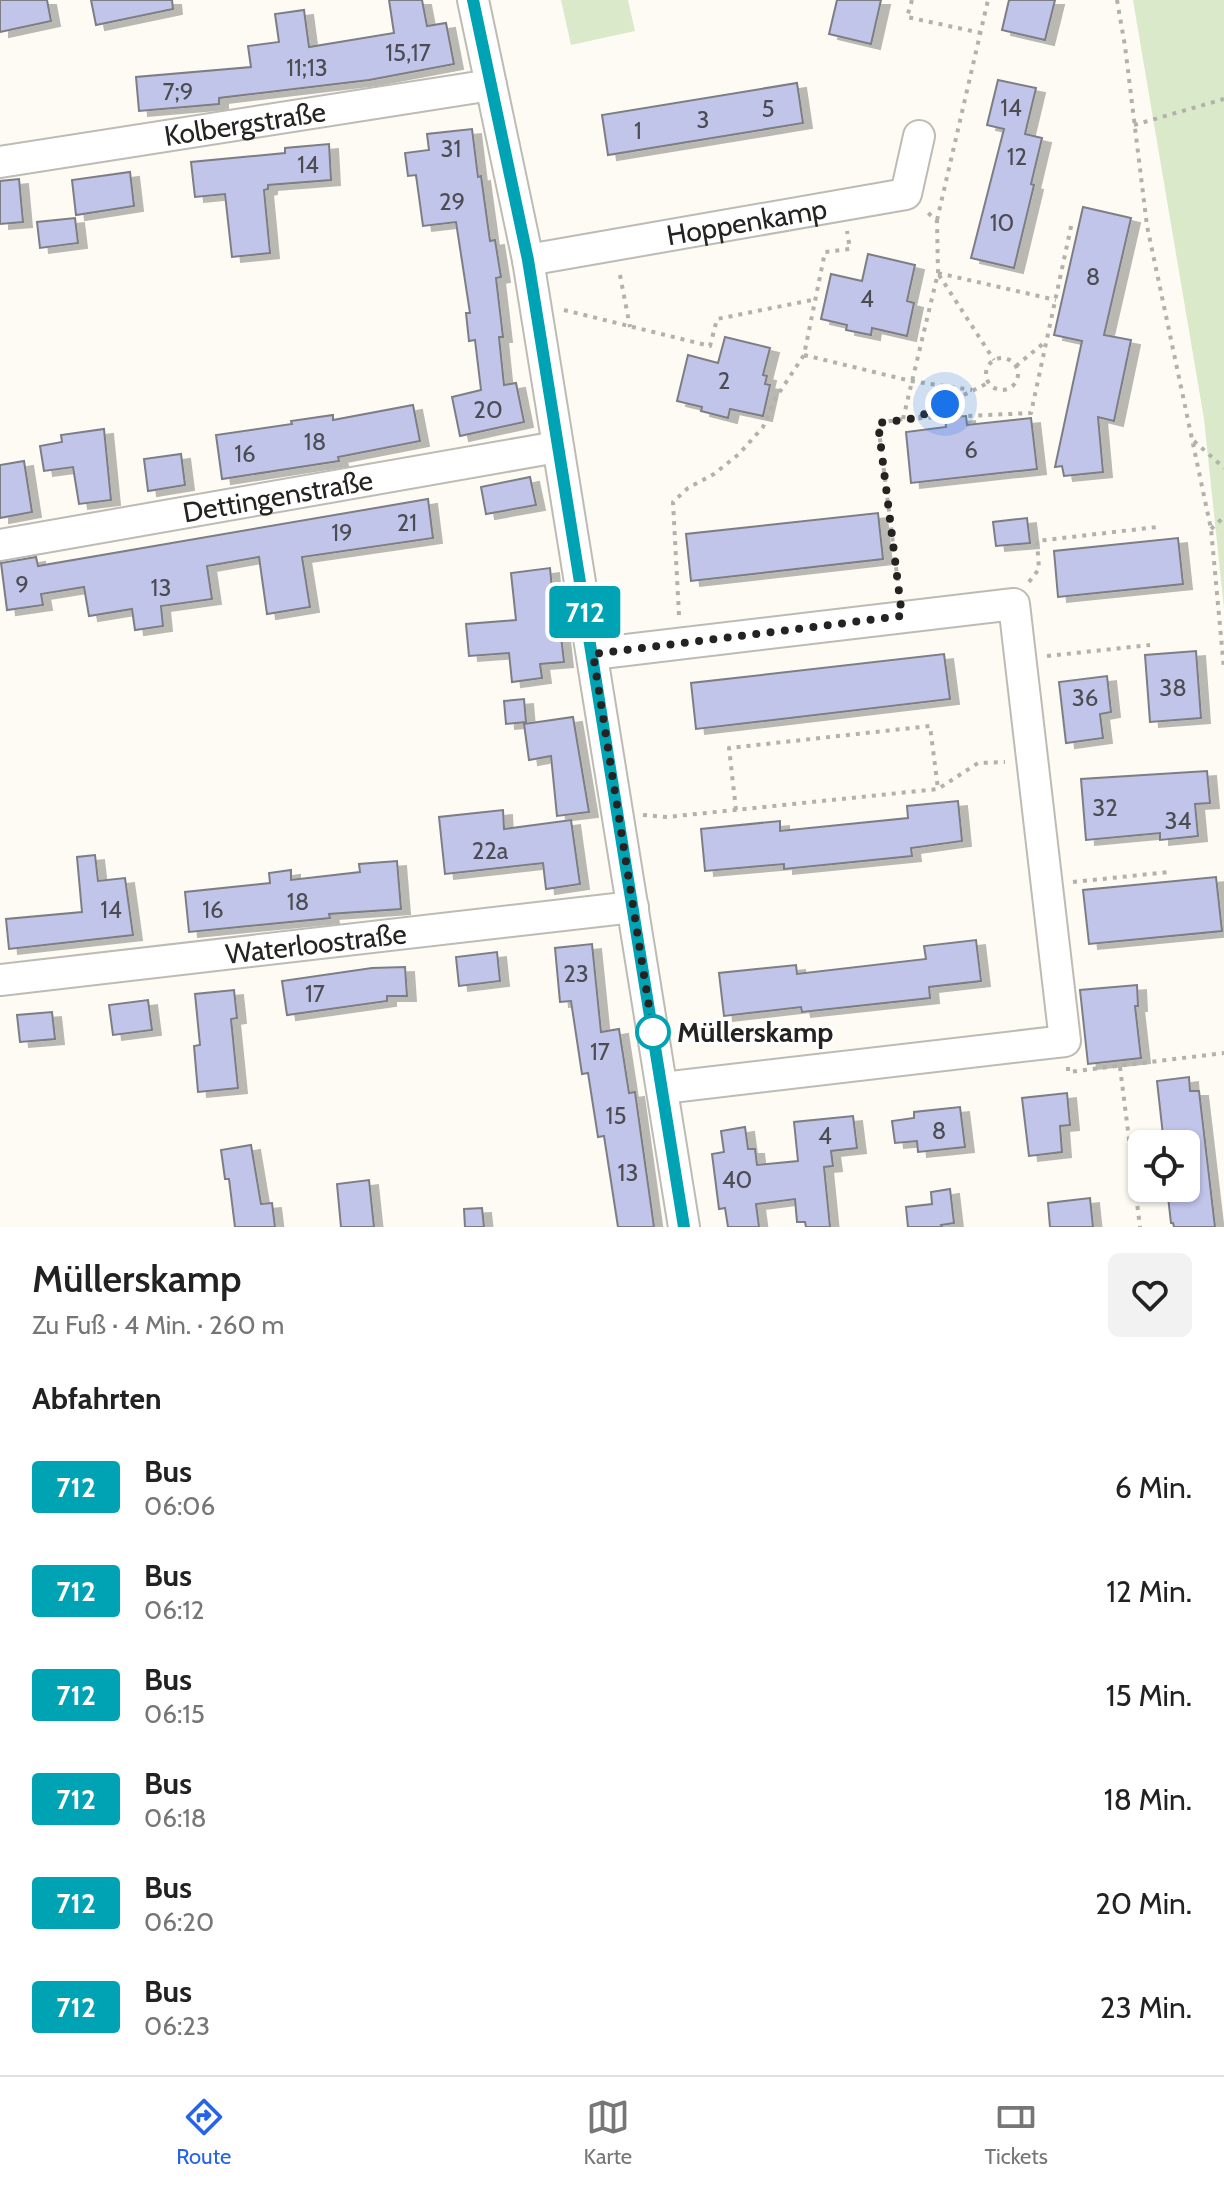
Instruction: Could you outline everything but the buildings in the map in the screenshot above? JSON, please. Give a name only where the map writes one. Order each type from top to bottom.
[{"type":"street","points":[[473,0],[528,260],[684,1227]]},
{"type":"street","name":"Kolbergstraße","points":[[0,162],[491,85]]},
{"type":"street","points":[[906,194],[919,136]]},
{"type":"street","name":"Hoppenkamp","points":[[528,260],[906,194]]},
{"type":"street","name":"Dettingenstraße","points":[[0,545],[557,447]]},
{"type":"street","points":[[593,654],[1014,604],[1065,1041],[663,1088]]},
{"type":"street","name":"Waterloostraße","points":[[0,980],[633,907]]},
{"type":"path","points":[[912,0],[907,17],[981,33]]},
{"type":"path","points":[[903,419],[938,273],[937,221],[988,0]]},
{"type":"path","points":[[1117,0],[1147,226],[1211,529],[1224,669]]},
{"type":"path","points":[[1134,125],[1224,99]]},
{"type":"path","points":[[906,194],[937,221]]},
{"type":"path","points":[[681,643],[673,502],[688,488],[714,474],[739,454],[763,427],[775,399],[804,355],[825,252],[850,249],[842,205]]},
{"type":"path","points":[[902,616],[878,423],[917,418],[1031,413],[1072,222]]},
{"type":"path","points":[[938,273],[1056,300]]},
{"type":"path","points":[[938,273],[994,360]]},
{"type":"path","points":[[620,275],[630,327]]},
{"type":"path","points":[[534,303],[710,346],[717,319],[817,299]]},
{"type":"path","points":[[1016,366],[1046,341]]},
{"type":"path","points":[[804,355],[911,381],[972,390]]},
{"type":"path","points":[[1009,359],[1016,366],[1019,376],[1008,389],[997,390],[988,383],[987,368],[994,360],[1009,359]]},
{"type":"path","points":[[917,418],[988,383]]},
{"type":"path","points":[[1194,441],[1224,468]]},
{"type":"path","points":[[1211,529],[1224,517]]},
{"type":"path","points":[[1014,604],[1039,569],[1037,541],[1157,527]]},
{"type":"path","points":[[1020,659],[1150,645]]},
{"type":"path","points":[[736,810],[729,748],[930,726],[938,789]]},
{"type":"path","points":[[618,813],[667,817],[938,789],[978,763],[1015,761]]},
{"type":"path","points":[[1047,885],[1169,872]]},
{"type":"path","points":[[1068,1072],[1224,1053]]},
{"type":"path","points":[[1120,1066],[1140,1227]]},
{"type":"green space","points":[[561,0],[628,0],[635,31],[571,45]]},
{"type":"green space","points":[[1133,0],[1224,0],[1224,608],[1204,419]]},
{"type":"bus line","name":"712","points":[[473,0],[528,260],[684,1227]]},
{"type":"place","name":"Müllerskamp","points":[[653,1032]]},
{"type":"route","points":[[653,1032],[593,654],[902,616],[878,423],[917,418],[945,404]]}]
